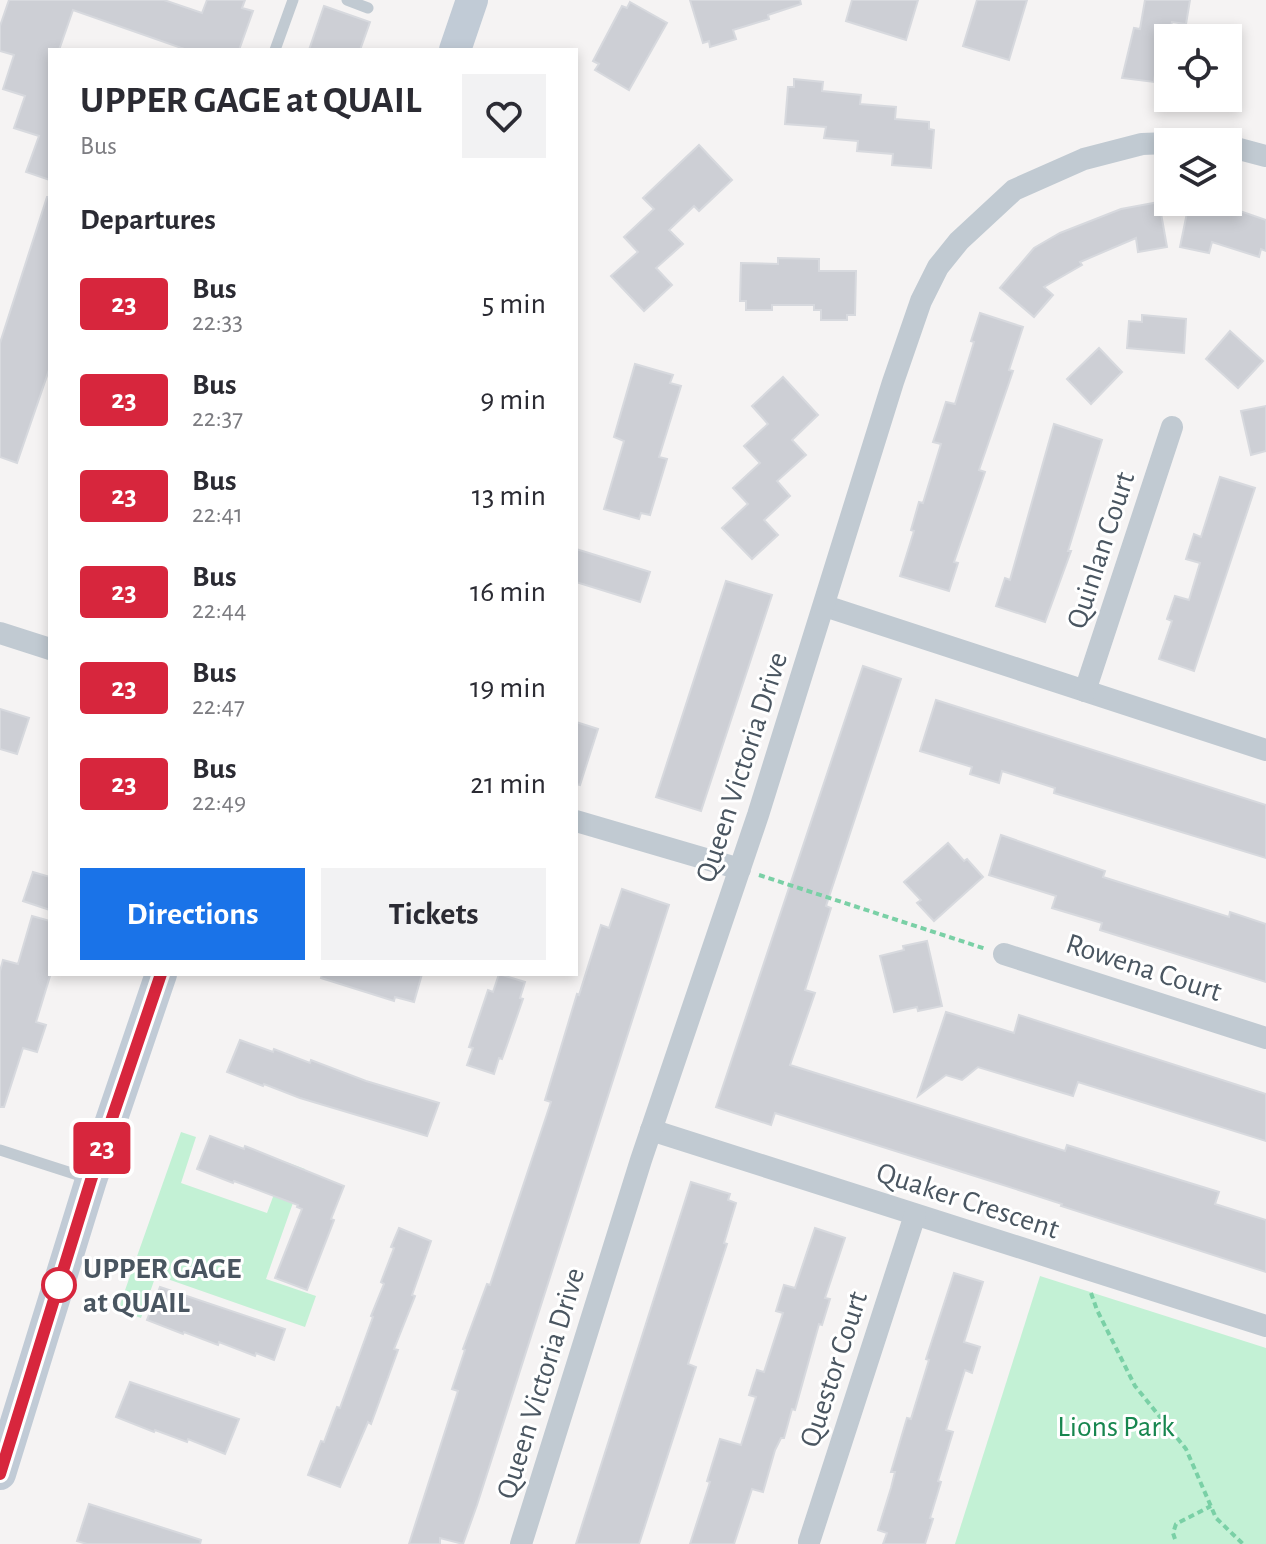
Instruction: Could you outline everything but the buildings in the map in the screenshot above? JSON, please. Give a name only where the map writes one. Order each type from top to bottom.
[{"type":"main road","points":[[456,48],[472,0]]},
{"type":"main road","points":[[0,1471],[91,1180],[160,976]]},
{"type":"street","name":"Queen Victoria Drive","points":[[521,1544],[651,1130],[825,606],[914,318],[938,267],[959,241],[1014,190],[1084,159],[1154,144]]},
{"type":"street","points":[[1242,150],[1266,156]]},
{"type":"street","name":"Quinlan Court","points":[[1085,691],[1172,427]]},
{"type":"street","points":[[825,606],[1266,750]]},
{"type":"street","points":[[0,633],[48,648]]},
{"type":"street","points":[[578,822],[740,869]]},
{"type":"street","name":"Rowena Court","points":[[1004,954],[1266,1038]]},
{"type":"street","name":"Quaker Crescent","points":[[651,1130],[1266,1326]]},
{"type":"street","name":"Questor Court","points":[[809,1542],[915,1215]]},
{"type":"lane","points":[[276,48],[293,0]]},
{"type":"lane","points":[[347,0],[368,8]]},
{"type":"lane","points":[[0,1150],[91,1180]]},
{"type":"path","points":[[740,869],[1004,954]]},
{"type":"path","points":[[1084,1268],[1097,1310],[1135,1386],[1186,1449],[1216,1518],[1243,1544]]},
{"type":"path","points":[[1175,1539],[1176,1524],[1211,1506]]},
{"type":"green space","points":[[181,1132],[196,1137],[181,1183],[267,1213],[286,1162],[305,1169],[266,1279],[316,1296],[305,1327],[156,1275],[141,1318],[118,1310]]},
{"type":"green space","name":"Lions Park","points":[[1040,1276],[1266,1348],[1266,1544],[955,1544]]},
{"type":"bus line","name":"23","points":[[0,1474],[91,1180],[160,976]]},
{"type":"place","name":"UPPER GAGE at QUAIL","points":[[59,1285]]}]
